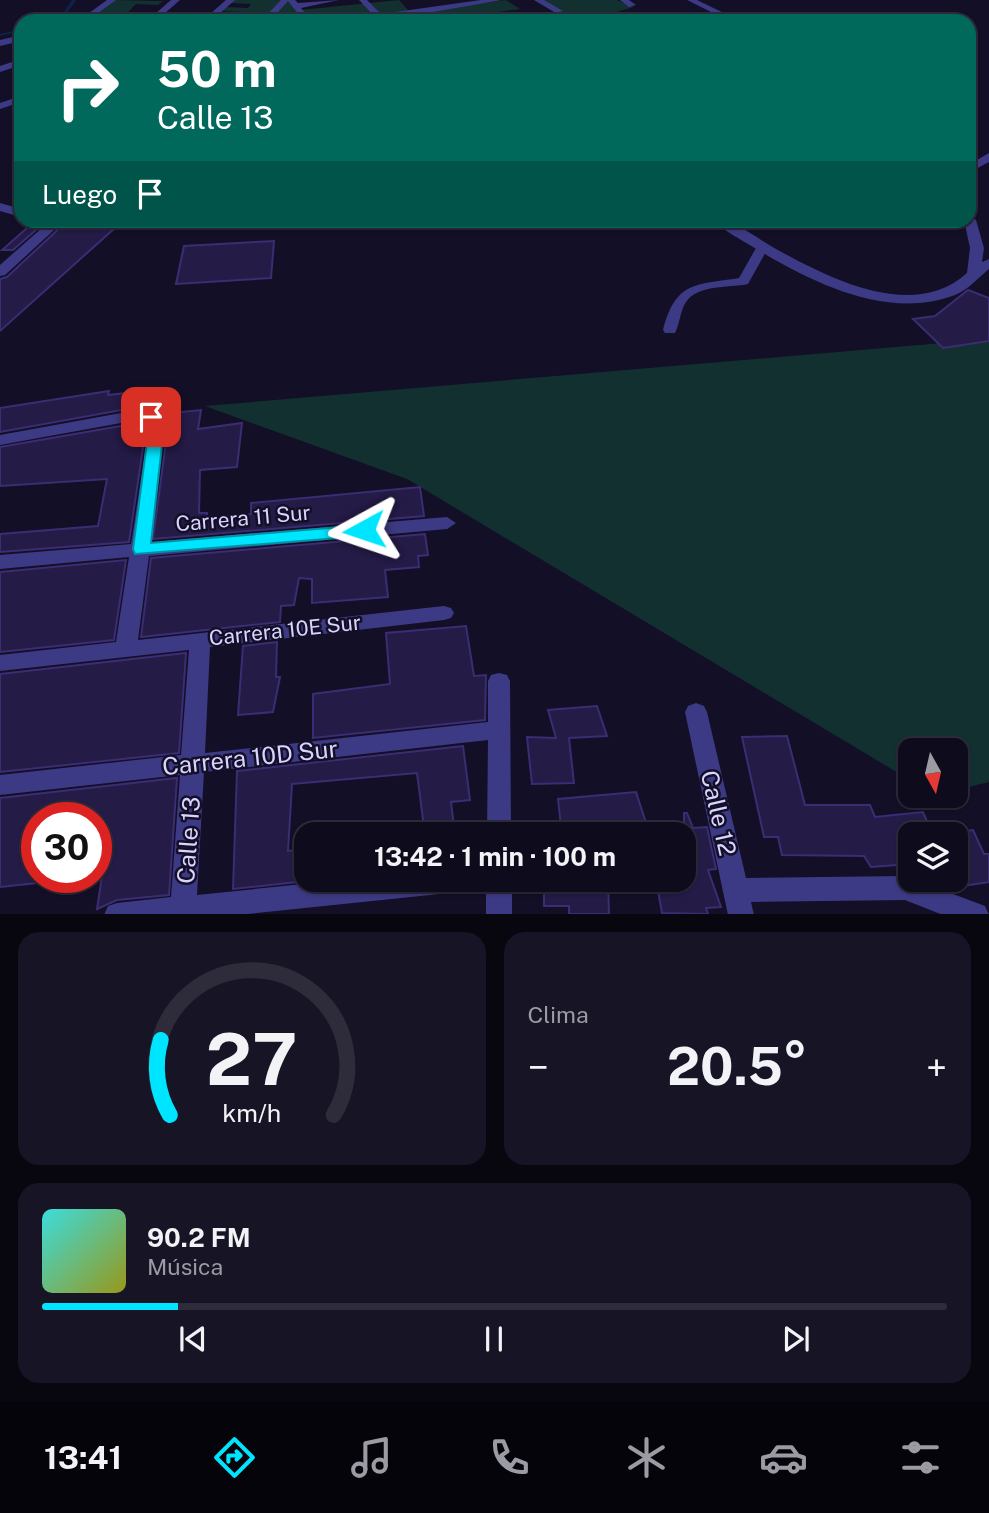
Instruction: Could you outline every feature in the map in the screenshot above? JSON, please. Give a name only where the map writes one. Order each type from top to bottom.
[{"type":"street","points":[[0,272],[50,228]]},
{"type":"street","points":[[731,228],[762,248],[844,286],[905,300],[935,297],[953,291],[966,282],[973,272],[977,248],[972,228]]},
{"type":"street","points":[[973,272],[989,263]]},
{"type":"street","points":[[0,440],[132,416],[151,417],[157,427],[126,648]]},
{"type":"street","name":"Carrera 11 Sur","points":[[0,562],[447,523]]},
{"type":"street","name":"Carrera 10E Sur","points":[[0,663],[444,613]]},
{"type":"street","name":"Calle 13","points":[[183,910],[200,639]]},
{"type":"street","points":[[499,681],[499,822]]},
{"type":"street","name":"Calle 12","points":[[696,712],[739,902]]},
{"type":"street","name":"Carrera 10D Sur","points":[[0,785],[500,730]]},
{"type":"street","points":[[739,902],[905,888],[973,914]]},
{"type":"street","points":[[130,914],[349,892]]},
{"type":"street","points":[[499,892],[499,914]]},
{"type":"lane","points":[[92,14],[112,0]]},
{"type":"lane","points":[[160,14],[176,0]]},
{"type":"lane","points":[[214,14],[231,0]]},
{"type":"lane","points":[[272,14],[285,0]]},
{"type":"lane","points":[[293,3],[335,0]]},
{"type":"lane","points":[[363,0],[374,14]]},
{"type":"lane","points":[[403,14],[459,3],[498,0]]},
{"type":"lane","points":[[538,0],[559,11]]},
{"type":"lane","points":[[624,0],[632,5]]},
{"type":"lane","points":[[691,0],[722,14]]},
{"type":"lane","points":[[670,330],[674,310],[683,296],[692,288],[744,281],[762,248]]},
{"type":"green space","points":[[112,0],[163,1],[158,5],[136,4],[127,13],[148,14],[91,14]]},
{"type":"green space","points":[[234,0],[291,0],[300,10],[399,0],[408,10],[395,14],[240,14],[242,12],[221,11],[226,7],[248,8],[251,4],[231,3]]},
{"type":"green space","points":[[506,0],[520,9],[483,14],[403,14]]},
{"type":"green space","points":[[534,0],[617,0],[634,7],[610,14],[557,14]]},
{"type":"green space","points":[[989,339],[989,782],[968,787],[968,738],[898,738],[898,773],[407,479],[205,406]]},
{"type":"building","points":[[27,228],[38,228],[13,250],[2,250]]},
{"type":"building","points":[[60,228],[115,228],[0,331],[0,279],[7,277]]},
{"type":"building","points":[[274,241],[271,278],[176,284],[184,246]]},
{"type":"building","points":[[968,290],[989,298],[989,341],[943,348],[913,319],[935,316]]},
{"type":"building","points":[[109,391],[108,395],[135,392],[133,408],[0,432],[0,408]]},
{"type":"building","points":[[201,410],[198,429],[242,423],[237,467],[200,470],[199,513],[207,513],[207,517],[251,514],[251,503],[420,487],[424,516],[153,539],[168,427],[160,414]]},
{"type":"building","points":[[132,424],[146,428],[129,542],[0,552],[0,534],[98,526],[107,479],[0,486],[0,447]]},
{"type":"building","points":[[425,534],[428,555],[418,556],[419,567],[385,570],[388,597],[312,603],[312,579],[299,578],[294,605],[281,606],[280,622],[141,637],[151,558]]},
{"type":"building","points":[[126,560],[114,640],[0,652],[0,572]]},
{"type":"building","points":[[466,626],[474,676],[486,675],[485,720],[313,738],[313,694],[390,684],[386,633]]},
{"type":"building","points":[[277,642],[276,677],[280,677],[273,712],[238,715],[243,646]]},
{"type":"building","points":[[186,653],[179,753],[0,772],[0,674]]},
{"type":"building","points":[[597,706],[607,736],[569,738],[574,783],[532,784],[527,737],[556,738],[548,710]]},
{"type":"building","points":[[787,736],[805,805],[870,805],[875,817],[923,812],[927,822],[898,822],[898,865],[871,867],[864,856],[782,855],[778,837],[764,837],[742,737]]},
{"type":"building","points":[[463,746],[470,800],[451,802],[453,822],[423,822],[417,773],[292,784],[288,851],[294,850],[294,882],[233,889],[237,771]]},
{"type":"building","points":[[177,778],[169,895],[117,900],[97,909],[99,893],[112,893],[112,802],[21,802],[21,885],[0,887],[0,798]]},
{"type":"building","points":[[636,792],[646,822],[561,822],[558,799]]},
{"type":"building","points":[[684,813],[687,813],[691,822],[684,822]]},
{"type":"building","points":[[707,827],[716,869],[708,870],[721,907],[706,908],[708,914],[662,913],[658,892],[696,892],[696,828]]},
{"type":"building","points":[[973,830],[984,854],[989,854],[989,882],[968,885],[968,831]]},
{"type":"building","points":[[544,892],[608,892],[609,914],[569,914],[569,906],[544,906]]},
{"type":"waterway","points":[[64,14],[74,0]]},
{"type":"waterway","points":[[0,35],[14,32]]},
{"type":"route","points":[[151,417],[157,427],[141,549],[364,530]]}]
